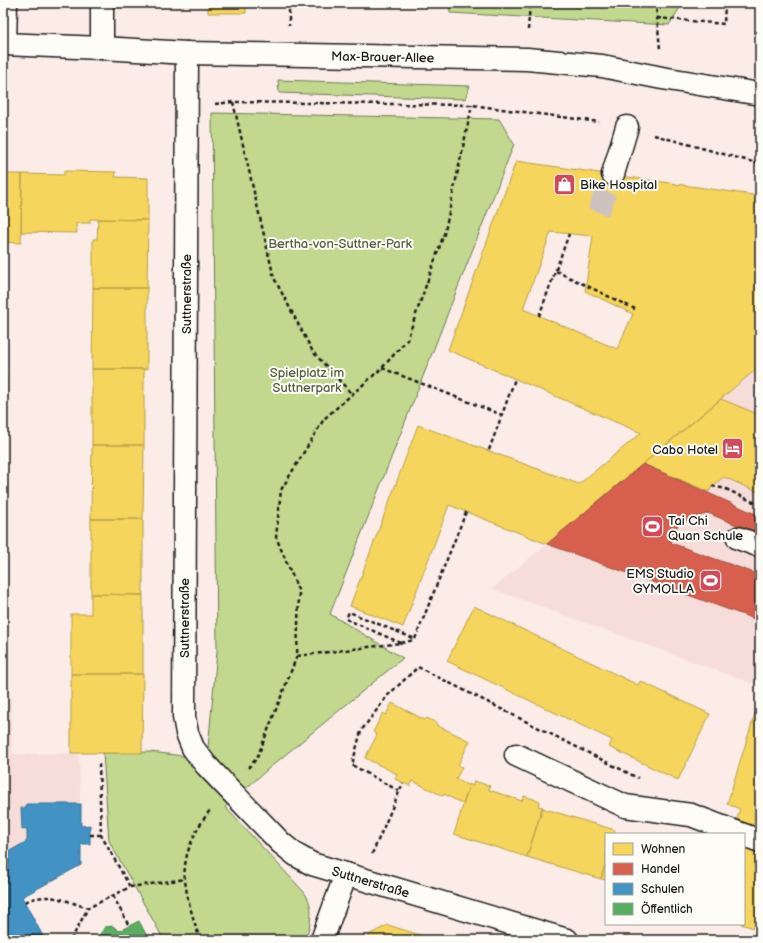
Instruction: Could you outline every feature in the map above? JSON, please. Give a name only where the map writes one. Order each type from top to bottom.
[{"type":"street","points":[[4,44],[6,3]]},
{"type":"street","points":[[102,3],[102,48]]},
{"type":"street","name":"Max-Brauer-Allee","points":[[4,44],[187,53],[527,59],[602,66],[662,78],[760,94]]},
{"type":"street","name":"Suttnerstraße","points":[[187,53],[184,717],[187,733],[193,748],[229,790],[281,843],[296,855],[312,864],[567,940]]},
{"type":"street","points":[[613,174],[627,127]]},
{"type":"street","points":[[738,538],[760,546]]},
{"type":"street","points":[[516,755],[625,806],[692,815],[740,833]]},
{"type":"street","points":[[745,835],[760,841]]},
{"type":"street","points":[[322,940],[354,877]]},
{"type":"path","points":[[654,3],[656,6],[662,78]]},
{"type":"path","points":[[657,18],[724,24],[725,3]]},
{"type":"path","points":[[187,108],[233,102],[472,105],[627,127],[760,164]]},
{"type":"path","points":[[233,102],[274,278],[313,352],[352,394]]},
{"type":"path","points":[[200,940],[185,879],[188,850],[202,821],[213,805],[229,790],[257,758],[297,656],[299,592],[276,537],[281,490],[324,419],[382,368],[407,340],[446,231],[472,105]]},
{"type":"path","points":[[539,316],[569,234]]},
{"type":"path","points":[[556,271],[635,309]]},
{"type":"path","points":[[382,368],[502,415]]},
{"type":"path","points":[[489,450],[515,379]]},
{"type":"path","points":[[712,486],[726,489],[760,505]]},
{"type":"path","points":[[297,656],[401,644],[415,639],[466,512]]},
{"type":"path","points":[[401,644],[346,619],[349,612],[415,639]]},
{"type":"path","points":[[399,791],[352,765],[361,731],[388,696],[418,667],[645,781]]},
{"type":"path","points":[[99,764],[101,835],[130,887]]},
{"type":"path","points":[[354,877],[403,783]]},
{"type":"path","points":[[90,835],[101,835]]},
{"type":"path","points":[[71,940],[88,908],[130,887],[185,879]]},
{"type":"path","points":[[25,902],[32,899],[53,896],[88,908]]},
{"type":"path","points":[[113,896],[129,926]]},
{"type":"shaded area","points":[[760,366],[760,686],[492,589],[547,544]]},
{"type":"shaded area","points":[[3,696],[11,696],[12,754],[79,753],[81,825],[90,825],[90,844],[81,844],[3,861]]},
{"type":"green space","points":[[449,3],[683,3],[669,25],[450,13]]},
{"type":"green space","points":[[278,80],[470,86],[465,99],[279,93]]},
{"type":"green space","name":"Bertha-von-Suttner-Park","points":[[212,113],[499,119],[514,144],[330,614],[403,658],[268,769],[225,807],[304,892],[310,904],[311,910],[309,928],[305,940],[164,940],[109,841],[103,753],[151,752],[207,759],[217,651]]},
{"type":"building: Wohnen","points":[[208,3],[246,3],[246,13],[208,13]]},
{"type":"building: Wohnen","points":[[516,161],[760,196],[760,366],[547,544],[449,505],[403,627],[350,606],[418,425],[579,484],[641,433],[448,350]],"holes":[[[551,232],[593,236],[585,291],[633,314],[617,349],[523,309]]]},
{"type":"building: Wohnen","points":[[64,171],[116,172],[115,177],[148,178],[148,220],[90,219],[90,223],[76,223],[77,233],[21,232],[22,174],[64,175]]},
{"type":"building: Wohnen","points":[[3,174],[22,174],[21,243],[3,242]]},
{"type":"building: Wohnen","points":[[98,219],[148,220],[147,288],[93,288],[93,239],[97,239]]},
{"type":"building: Wohnen","points":[[93,288],[147,288],[147,369],[92,369]]},
{"type":"building: Wohnen","points":[[92,369],[144,369],[144,445],[92,445]]},
{"type":"building: Wohnen","points":[[3,373],[6,373],[6,427],[3,427]]},
{"type":"building: Wohnen","points":[[721,399],[760,415],[760,493],[724,477],[712,486],[709,492],[643,464]]},
{"type":"building: Wohnen","points":[[92,445],[144,445],[143,519],[91,519]]},
{"type":"building: Wohnen","points":[[91,519],[143,519],[143,595],[91,594]]},
{"type":"building: Wohnen","points":[[91,594],[143,595],[143,674],[71,674],[71,614],[91,614]]},
{"type":"building: Wohnen","points":[[474,606],[638,685],[640,681],[710,714],[678,780],[609,747],[612,740],[447,661]]},
{"type":"building: Wohnen","points":[[71,674],[143,674],[142,753],[71,753]]},
{"type":"building: Wohnen","points":[[760,697],[760,930],[744,925],[745,833],[732,833],[740,809],[727,804]]},
{"type":"building: Wohnen","points":[[392,703],[425,720],[427,718],[437,723],[436,725],[470,741],[458,765],[462,767],[456,779],[469,786],[463,804],[413,781],[410,786],[395,779],[397,774],[365,758],[377,735],[373,732],[383,713],[386,715]]},
{"type":"building: Wohnen","points":[[474,781],[490,786],[489,790],[522,801],[524,796],[540,801],[538,806],[543,807],[527,857],[454,834],[469,784],[473,786]]},
{"type":"building: Wohnen","points":[[542,808],[615,830],[614,833],[605,833],[605,865],[601,879],[527,857]]},
{"type":"building: Wohnen","points":[[605,865],[605,880],[601,879]]},
{"type":"building: Wohnen","points":[[388,925],[436,940],[367,940],[370,934]]},
{"type":"building: Handel","points":[[643,464],[760,516],[760,535],[708,513],[678,524],[671,543],[760,575],[760,621],[547,544]]},
{"type":"building: Schulen","points":[[26,804],[81,804],[81,826],[90,825],[90,844],[81,844],[81,865],[22,897],[45,940],[3,940],[3,855],[27,841],[27,829],[22,829],[21,808],[26,808]]},
{"type":"building: Öffentlich","points":[[139,921],[149,940],[101,940],[100,934],[105,927],[113,926],[119,931]]},
{"type":"tunnel","points":[[598,212],[613,174]]},
{"type":"place","name":"Bike Hospital","points":[[564,184]]},
{"type":"place","name":"Cabo Hotel","points":[[733,449]]},
{"type":"place","name":"Tai Chi Quan Schule","points":[[652,527]]},
{"type":"place","name":"EMS Studio GYMOLLA","points":[[710,580]]},
{"type":"park label","name":"Spielplatz im Suttnerpark","points":[[307,380]]}]
